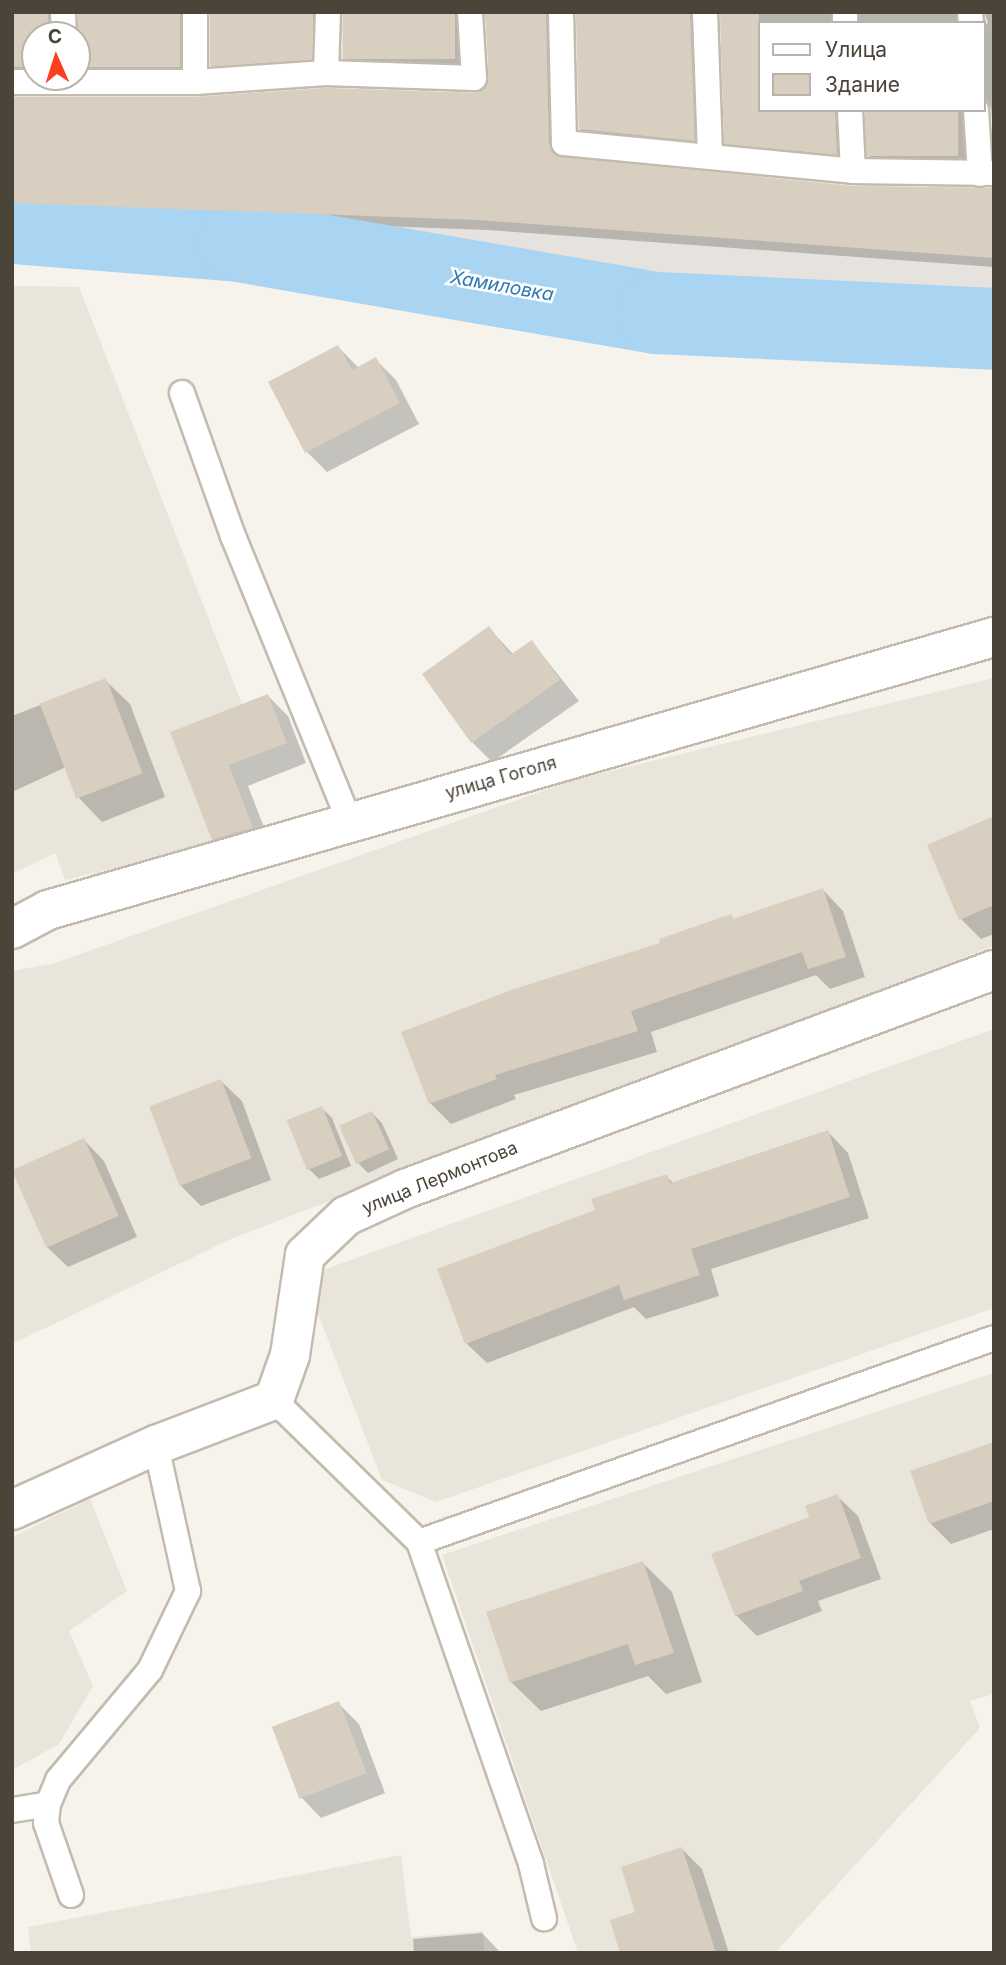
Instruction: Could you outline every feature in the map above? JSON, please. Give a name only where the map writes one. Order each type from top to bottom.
[{"type":"street","name":"улица Гоголя","points":[[12,929],[48,910],[994,636]]},
{"type":"street","name":"улица Лермонтова","points":[[274,1400],[290,1355],[305,1255],[346,1216],[405,1189],[994,970]]},
{"type":"street","points":[[12,1510],[156,1445],[274,1400]]},
{"type":"lane","points":[[195,12],[195,82]]},
{"type":"lane","points":[[326,73],[328,12]]},
{"type":"lane","points":[[91,80],[195,82],[326,73],[474,78],[470,12]]},
{"type":"lane","points":[[561,12],[564,143],[710,155],[853,171],[987,173],[976,112]]},
{"type":"lane","points":[[705,12],[710,155]]},
{"type":"lane","points":[[850,112],[853,171]]},
{"type":"lane","points":[[182,393],[233,536],[350,822]]},
{"type":"lane","points":[[419,1542],[994,1338]]},
{"type":"lane","points":[[274,1400],[419,1542],[531,1864],[544,1918]]},
{"type":"lane","points":[[71,1895],[46,1824],[48,1804],[58,1780],[150,1670],[188,1591],[156,1445]]},
{"type":"lane","points":[[12,1810],[48,1804]]},
{"type":"shaded area","points":[[12,12],[994,12],[994,291],[509,266],[383,243],[12,219]]},
{"type":"shaded area","points":[[12,286],[79,287],[242,704],[268,694],[287,743],[229,765],[253,829],[214,845],[65,880],[55,853],[12,874]]},
{"type":"shaded area","points":[[994,678],[994,946],[233,1238],[12,1344],[12,971],[52,964],[574,780]]},
{"type":"shaded area","points":[[994,1029],[994,1308],[436,1502],[382,1480],[315,1306],[323,1270]]},
{"type":"shaded area","points":[[994,1373],[994,1694],[970,1701],[980,1728],[775,1953],[578,1953],[442,1555]]},
{"type":"shaded area","points":[[90,1499],[127,1591],[69,1631],[93,1686],[59,1744],[12,1770],[12,1537]]},
{"type":"shaded area","points":[[401,1855],[411,1937],[483,1931],[484,1953],[31,1953],[28,1927]]},
{"type":"building","points":[[12,12],[48,12],[48,21],[21,21],[21,67],[12,67]]},
{"type":"building","points":[[78,12],[180,12],[180,67],[91,67],[91,21],[78,21]]},
{"type":"building","points":[[210,12],[313,12],[313,66],[210,66]]},
{"type":"building","points":[[343,12],[455,12],[455,59],[343,59]]},
{"type":"building","points":[[485,12],[546,12],[549,143],[556,156],[852,186],[994,188],[994,258],[477,220],[12,203],[12,97],[195,97],[326,88],[474,93],[482,90],[489,78]]},
{"type":"building","points":[[576,12],[690,12],[695,141],[579,129]]},
{"type":"building","points":[[720,12],[759,12],[758,112],[835,112],[837,155],[724,144]]},
{"type":"building","points":[[865,112],[958,112],[958,156],[865,156]]},
{"type":"building","points":[[338,345],[352,370],[376,357],[400,403],[305,453],[268,382]]},
{"type":"building","points":[[489,626],[510,655],[532,640],[560,680],[471,743],[422,674]]},
{"type":"building","points":[[106,678],[143,773],[76,799],[40,703]]},
{"type":"building","points":[[268,694],[287,743],[229,765],[253,828],[212,840],[170,732]]},
{"type":"building","points":[[994,816],[994,905],[959,920],[927,845]]},
{"type":"building","points":[[823,888],[846,957],[808,969],[802,952],[631,1011],[638,1031],[495,1075],[497,1079],[429,1104],[401,1032],[514,989],[660,943],[659,939],[731,914],[733,919]]},
{"type":"building","points":[[221,1079],[251,1158],[180,1186],[149,1107]]},
{"type":"building","points":[[322,1106],[342,1156],[307,1170],[287,1120]]},
{"type":"building","points":[[372,1111],[389,1149],[356,1164],[339,1126]]},
{"type":"building","points":[[828,1130],[850,1197],[691,1249],[700,1275],[624,1300],[619,1285],[465,1344],[437,1269],[595,1210],[591,1199],[667,1174],[670,1183]]},
{"type":"building","points":[[84,1138],[119,1216],[46,1248],[12,1170]]},
{"type":"building","points":[[994,1442],[994,1501],[929,1524],[910,1471]]},
{"type":"building","points":[[838,1494],[861,1558],[799,1581],[803,1591],[735,1616],[711,1554],[809,1517],[805,1506]]},
{"type":"building","points":[[643,1561],[674,1653],[635,1665],[628,1644],[510,1683],[486,1612]]},
{"type":"building","points":[[339,1701],[367,1773],[299,1799],[272,1727]]},
{"type":"building","points":[[682,1847],[716,1953],[620,1953],[610,1920],[635,1912],[621,1867]]},
{"type":"waterway","name":"Хамиловка","points":[[12,223],[239,241],[657,313],[994,329]]}]
